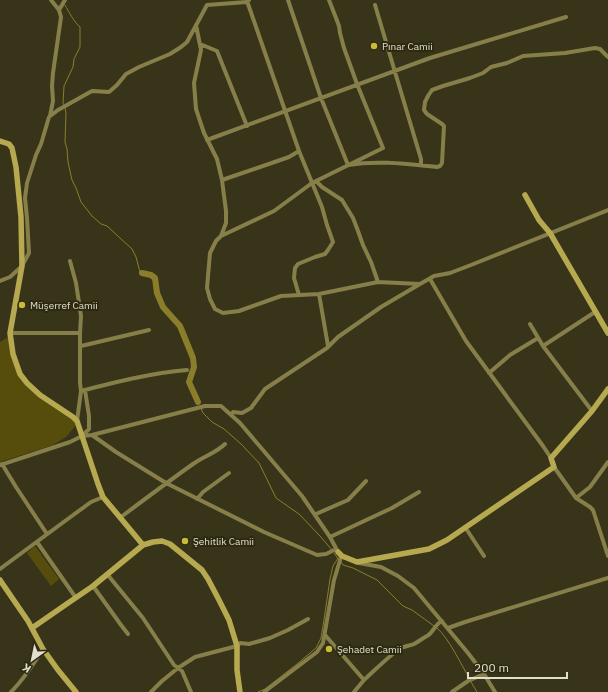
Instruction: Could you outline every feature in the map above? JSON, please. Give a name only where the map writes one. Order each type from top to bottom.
[{"type":"street","points":[[0,281],[10,277],[22,266],[28,253],[25,198],[27,183],[36,155],[42,144],[53,101],[53,73],[60,17],[59,10],[51,0]]},
{"type":"street","points":[[50,117],[58,110],[92,91],[109,92],[126,74],[170,54],[181,47],[187,42],[209,0]]},
{"type":"street","points":[[288,0],[321,98],[348,165]]},
{"type":"street","points":[[329,0],[340,26],[340,33],[344,48],[357,84],[383,148],[314,182],[274,211],[221,236],[216,241],[210,253],[207,288],[210,300],[215,309],[222,313],[239,311],[281,296],[319,294],[378,282],[420,284]]},
{"type":"street","points":[[59,10],[64,1]]},
{"type":"street","points":[[207,5],[248,1],[299,152],[314,182],[322,207],[333,242],[324,254],[298,264],[295,268],[294,278],[299,295]]},
{"type":"street","points":[[375,6],[421,159],[421,165]]},
{"type":"street","points":[[207,140],[394,70],[566,17]]},
{"type":"street","points":[[196,25],[200,44],[194,83],[196,110],[216,159],[222,180],[226,223],[221,236]]},
{"type":"street","points":[[200,44],[217,51],[247,126]]},
{"type":"street","points":[[348,165],[381,162],[437,167],[440,166],[442,163],[444,126],[427,114],[424,110],[424,102],[432,90],[470,78],[491,67],[507,63],[523,56],[565,53],[595,48],[600,49],[608,57]]},
{"type":"street","points":[[0,141],[9,144],[12,148],[16,168],[21,216],[22,266],[10,333],[13,354],[20,374],[40,395],[77,421],[98,484],[104,496],[143,545]]},
{"type":"street","points":[[222,180],[289,157],[299,152]]},
{"type":"street","points":[[314,182],[342,200],[353,218],[378,282]]},
{"type":"street","points":[[524,195],[539,220],[550,233],[608,333]]},
{"type":"street","points":[[231,415],[233,412],[242,413],[251,408],[265,389],[382,307],[434,276],[450,273],[608,210]]},
{"type":"street","points":[[47,534],[1,464],[70,442],[82,436],[89,429],[89,416],[80,383],[81,316],[76,284],[70,261]]},
{"type":"street","points":[[430,279],[466,341],[543,446],[551,458],[554,467],[576,498],[593,510],[608,556]]},
{"type":"street","points":[[319,294],[328,346]]},
{"type":"street","points":[[543,346],[595,312]]},
{"type":"street","points":[[530,324],[543,346],[592,411]]},
{"type":"street","points":[[81,346],[149,330]]},
{"type":"street","points":[[10,333],[80,333]]},
{"type":"street","points":[[489,373],[510,355],[538,338]]},
{"type":"street","points":[[83,390],[172,371],[187,370]]},
{"type":"street","points":[[551,458],[592,411],[608,389]]},
{"type":"street","points":[[77,421],[83,390]]},
{"type":"street","points":[[82,436],[92,435],[205,406],[220,406],[240,423],[316,514],[338,553],[339,565],[334,580],[323,643],[317,652],[264,692]]},
{"type":"street","points":[[92,435],[166,484],[264,532],[317,555],[338,553],[357,562],[381,567],[398,576],[414,588],[448,628],[484,674],[494,692]]},
{"type":"street","points":[[121,517],[200,459],[210,455],[225,444]]},
{"type":"street","points":[[576,498],[590,487],[608,462]]},
{"type":"street","points":[[357,562],[429,549],[447,540],[554,467]]},
{"type":"street","points":[[197,499],[203,492],[229,473]]},
{"type":"street","points":[[316,514],[348,500],[366,481]]},
{"type":"street","points":[[330,537],[392,508],[420,492]]},
{"type":"street","points":[[0,569],[91,502],[104,496]]},
{"type":"street","points":[[465,527],[484,556]]},
{"type":"street","points":[[32,628],[93,586],[143,545],[162,541],[170,544],[202,570],[219,600],[237,646],[236,670],[240,692]]},
{"type":"street","points":[[37,542],[76,598]]},
{"type":"street","points":[[107,574],[143,618],[174,665],[182,672],[191,692]]},
{"type":"street","points":[[448,628],[608,578]]},
{"type":"street","points":[[0,580],[2,589],[28,621],[43,649],[76,692]]},
{"type":"street","points":[[93,586],[128,634]]},
{"type":"street","points":[[151,692],[178,668],[195,657],[240,644],[249,644],[270,638],[308,619]]},
{"type":"street","points":[[354,692],[364,680],[399,649],[406,645],[414,644],[423,637],[429,635],[435,626],[442,621]]},
{"type":"street","points":[[325,635],[364,680]]},
{"type":"street","points":[[11,692],[27,674],[43,649]]},
{"type":"street","points":[[452,692],[484,674]]},
{"type":"shaded area","points":[[8,337],[21,380],[75,421],[76,425],[66,437],[53,445],[0,462],[0,342]]},
{"type":"shaded area","points":[[35,546],[59,579],[51,586],[27,553]]},
{"type":"waterway","points":[[64,105],[64,86],[80,47],[80,27],[65,5]]},
{"type":"waterway","points":[[65,108],[65,142],[68,162],[72,180],[81,202],[92,216],[101,224],[107,226],[132,249],[140,272],[142,273]]},
{"type":"waterway","points":[[142,273],[151,275],[155,278],[157,293],[163,307],[180,326],[193,358],[194,367],[189,382],[198,402]]},
{"type":"waterway","points":[[201,408],[203,413],[212,422],[224,429],[259,463],[276,498],[299,514],[332,550]]},
{"type":"waterway","points":[[334,553],[339,560]]},
{"type":"waterway","points":[[258,692],[265,689],[316,648],[321,638],[333,566],[338,558]]},
{"type":"waterway","points":[[341,562],[343,565],[353,568],[377,580],[403,606],[412,610],[434,626]]},
{"type":"waterway","points":[[437,628],[450,645],[470,679]]},
{"type":"waterway","points":[[471,682],[477,692]]},
{"type":"place","name":"Pınar Camii","points":[[374,46]]},
{"type":"place","name":"Müşerref Camii","points":[[22,305]]},
{"type":"place","name":"Şehitlik Camii","points":[[185,541]]},
{"type":"place","name":"Şehadet Camii","points":[[329,649]]}]
